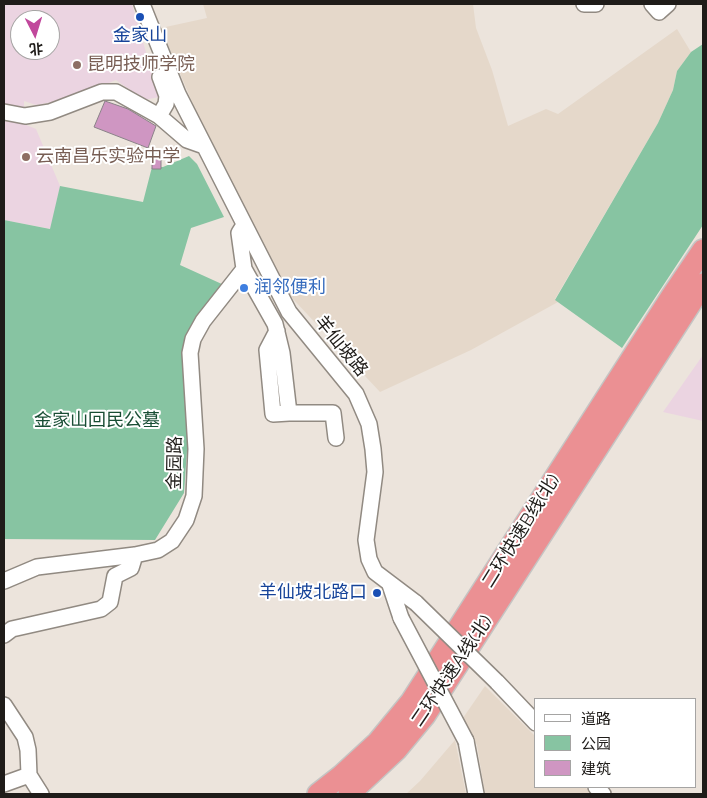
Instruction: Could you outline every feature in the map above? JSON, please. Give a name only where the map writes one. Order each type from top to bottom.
[{"type":"highway","name":"二环快速B线(北)","points":[[318,794],[378,742],[411,702],[703,250]]},
{"type":"highway","name":"二环快速A线(北)","points":[[349,794],[396,750],[424,715],[703,284]]},
{"type":"street","name":"羊仙坡路","points":[[142,4],[163,58],[204,146],[289,312],[356,394],[369,424],[375,472],[366,540],[369,559],[375,572],[416,603],[534,721]]},
{"type":"street","points":[[584,4],[596,4]]},
{"type":"street","points":[[652,4],[659,12],[668,4]]},
{"type":"street","points":[[159,116],[166,104],[167,96],[157,69],[158,61],[163,58]]},
{"type":"street","points":[[4,112],[25,116],[50,112],[102,92],[116,92],[159,116],[187,140],[204,146]]},
{"type":"street","points":[[244,224],[239,232],[244,269],[277,331],[267,350],[274,414],[333,414],[336,438]]},
{"type":"street","name":"金园路","points":[[4,580],[37,567],[135,555],[158,550],[172,541],[186,520],[194,496],[196,449],[190,353],[193,339],[203,321],[244,269]]},
{"type":"street","points":[[4,635],[12,629],[100,609],[110,602],[115,576],[131,568],[135,555]]},
{"type":"street","points":[[390,585],[401,618],[466,741],[476,794]]},
{"type":"street","points":[[4,705],[24,737],[28,750],[28,775],[41,794]]},
{"type":"street","points":[[4,784],[28,775]]},
{"type":"shaded area","name":"昆明技师学院","points":[[4,4],[132,4],[159,97],[144,100],[116,80],[73,98],[36,105],[24,101],[24,124],[36,129],[60,186],[51,229],[4,220]]},
{"type":"shaded area","points":[[203,4],[473,4],[476,28],[492,70],[508,126],[546,109],[558,114],[677,29],[691,52],[677,71],[673,90],[658,123],[555,299],[558,302],[471,350],[380,392],[293,299],[262,247],[195,109],[161,28],[207,18]]},
{"type":"shaded area","points":[[703,355],[703,421],[663,412]]},
{"type":"shaded area","points":[[485,686],[534,735],[534,788],[586,788],[592,794],[485,794],[477,745],[463,718]]},
{"type":"shaded area","points":[[455,740],[466,794],[406,794],[420,781]]},
{"type":"green space","points":[[703,44],[703,225],[622,348],[555,300],[658,123],[673,90],[677,71],[691,52]]},
{"type":"green space","name":"金家山回民公墓","points":[[189,156],[197,164],[224,217],[191,228],[180,265],[224,285],[184,338],[189,422],[184,493],[155,540],[4,539],[4,220],[50,229],[60,186],[143,202],[152,167],[163,167]]},
{"type":"building","points":[[105,101],[128,109],[156,126],[148,148],[94,127]]},
{"type":"building","points":[[152,157],[161,157],[161,169],[152,169]]},
{"type":"place","name":"金家山","points":[[140,17]]},
{"type":"place","name":"昆明技师学院","points":[[77,65]]},
{"type":"place","name":"云南昌乐实验中学","points":[[26,157]]},
{"type":"place","name":"润邻便利","points":[[244,288]]},
{"type":"place","name":"羊仙坡北路口","points":[[377,593]]}]
